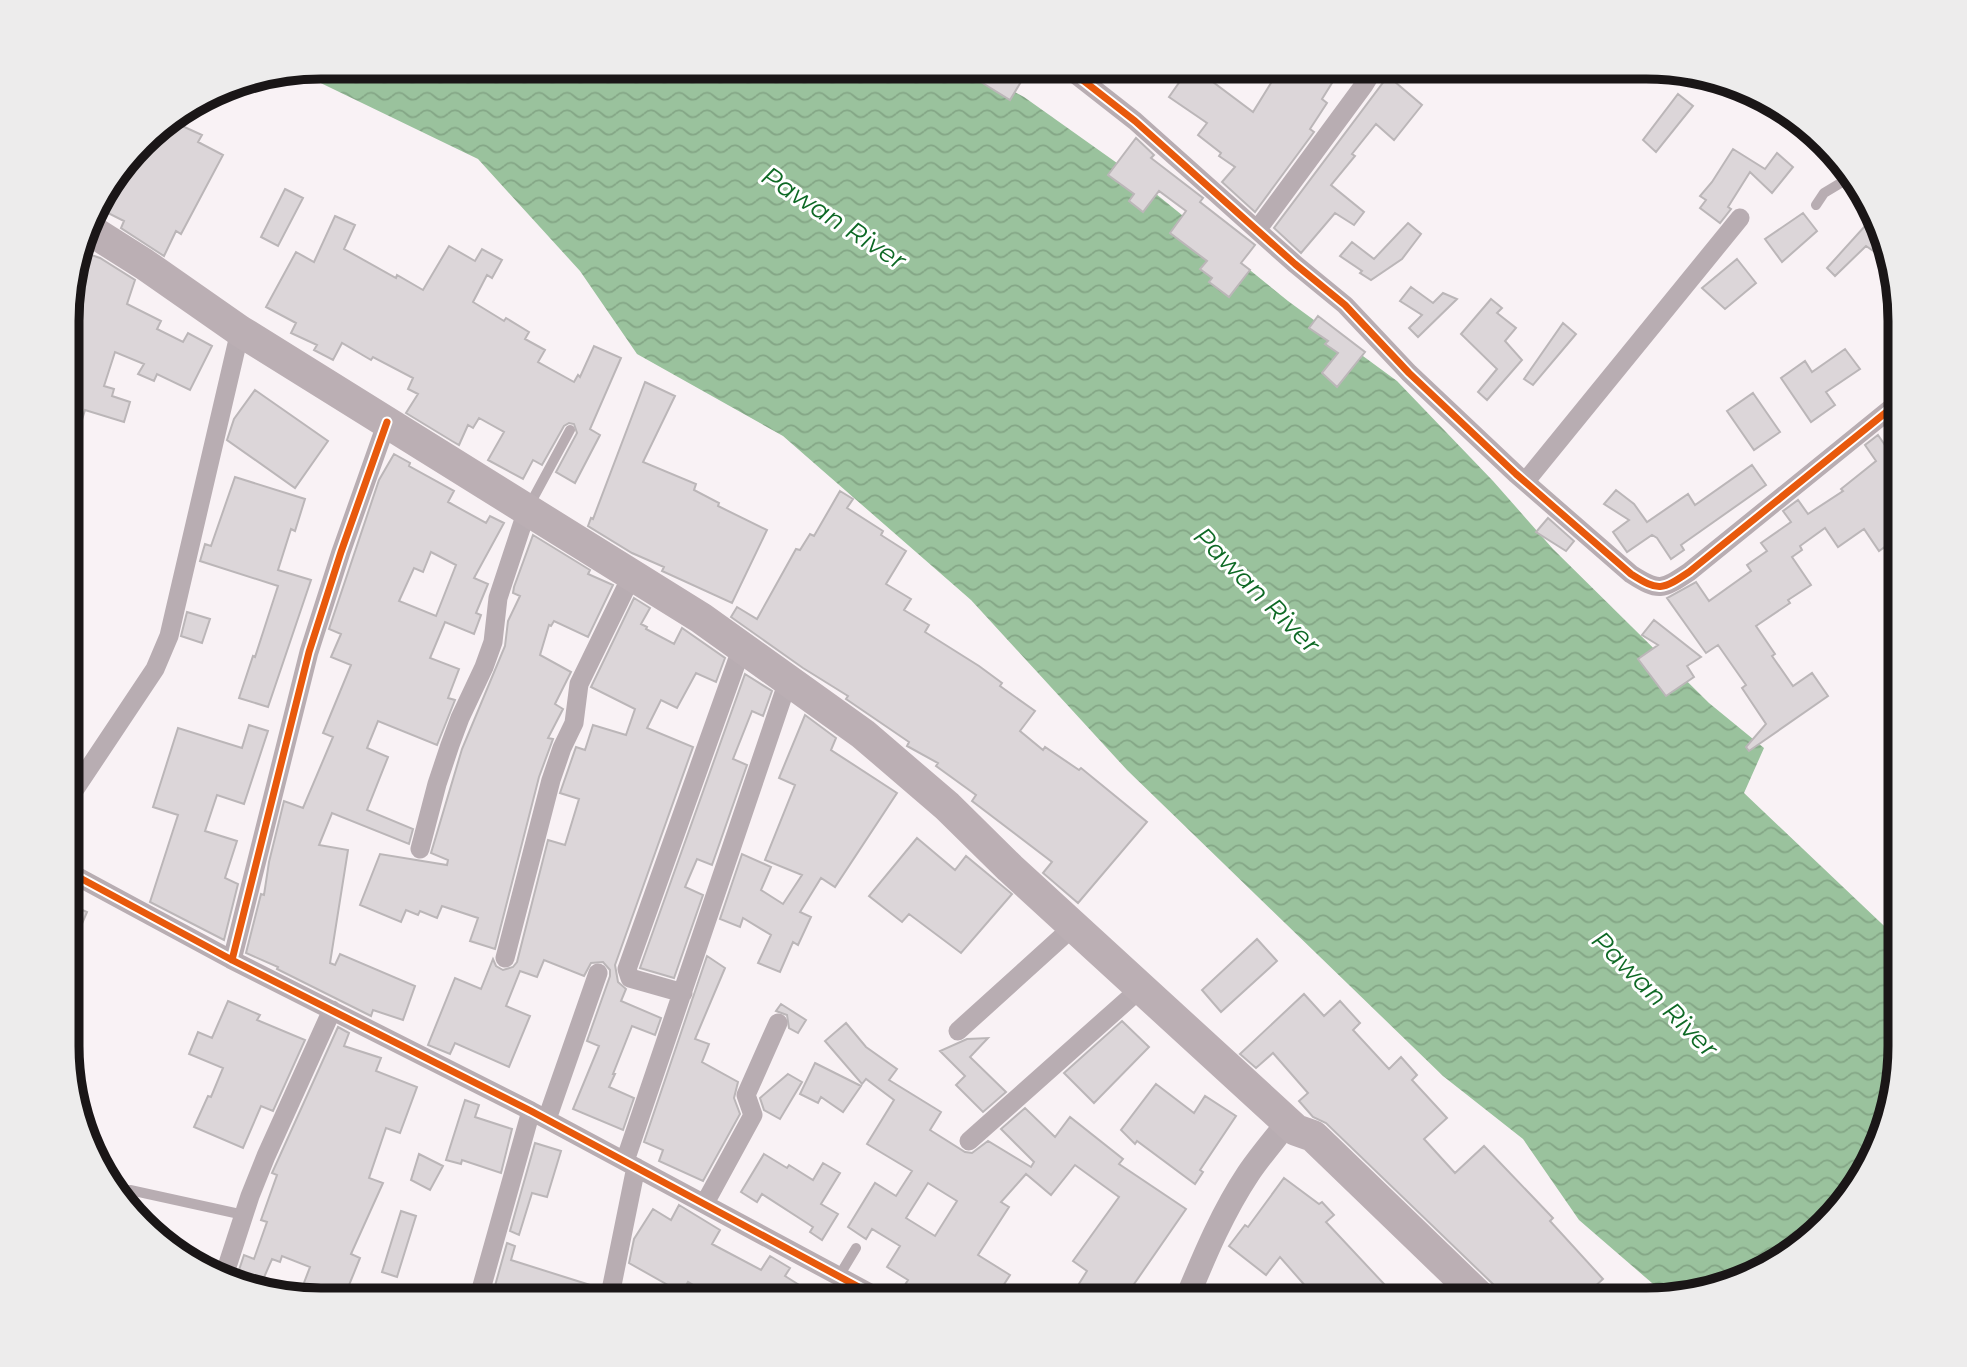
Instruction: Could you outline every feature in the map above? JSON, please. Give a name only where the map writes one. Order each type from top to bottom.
[{"type":"main road","points":[[96,234],[240,331],[701,618],[863,734],[947,806],[1300,1134],[1394,1226],[1469,1288]]},
{"type":"main road","points":[[1394,1226],[1445,1288]]},
{"type":"street","points":[[1085,79],[1352,312],[1409,373],[1525,482],[1631,574],[1649,586],[1659,589],[1669,586],[1689,572],[1888,411]]},
{"type":"street","points":[[1257,230],[1368,79]]},
{"type":"street","points":[[1525,482],[1740,218]]},
{"type":"street","points":[[79,783],[145,686],[163,653],[240,331]]},
{"type":"street","points":[[232,960],[309,652],[387,422]]},
{"type":"street","points":[[420,849],[437,784],[460,718],[493,642],[498,598],[527,510]]},
{"type":"street","points":[[505,958],[551,780],[574,723],[579,684],[632,575]]},
{"type":"street","points":[[683,993],[630,978],[627,969],[741,647]]},
{"type":"street","points":[[611,1288],[631,1164],[683,993],[788,681]]},
{"type":"street","points":[[79,877],[232,960],[539,1115],[861,1288]]},
{"type":"street","points":[[958,1031],[1074,926]]},
{"type":"street","points":[[482,1288],[539,1115],[598,973]]},
{"type":"street","points":[[969,1141],[1141,988]]},
{"type":"street","points":[[227,1268],[283,1115],[332,1010]]},
{"type":"street","points":[[705,1203],[753,1115],[746,1095],[778,1023]]},
{"type":"street","points":[[1191,1288],[1207,1249],[1248,1174],[1300,1134]]},
{"type":"lane","points":[[1816,205],[1824,193],[1844,181]]},
{"type":"lane","points":[[527,510],[570,430]]},
{"type":"lane","points":[[126,1190],[244,1215]]},
{"type":"lane","points":[[839,1276],[856,1248]]},
{"type":"water","name":"Pawan River","points":[[313,79],[990,79],[1024,97],[1124,168],[1288,301],[1397,381],[1493,481],[1553,549],[1709,703],[1764,748],[1744,793],[1888,930],[1888,1062],[1884,1094],[1863,1153],[1838,1194],[1806,1228],[1753,1263],[1694,1284],[1657,1287],[1579,1220],[1523,1139],[1443,1076],[1127,770],[971,600],[783,436],[637,354],[580,271],[478,159]]},
{"type":"building","points":[[983,79],[1023,79],[1010,100],[981,82]]},
{"type":"building","points":[[1182,79],[1215,79],[1213,82],[1253,112],[1274,79],[1334,79],[1322,99],[1327,103],[1310,129],[1314,132],[1255,212],[1222,182],[1235,167],[1219,156],[1221,153],[1198,135],[1207,123],[1169,97]]},
{"type":"building","points":[[1386,79],[1392,79],[1422,105],[1394,140],[1376,124],[1331,185],[1364,212],[1354,225],[1335,213],[1301,253],[1274,228]]},
{"type":"building","points":[[1678,94],[1693,106],[1656,152],[1643,140]]},
{"type":"building","points":[[179,125],[202,135],[198,142],[223,155],[181,234],[176,231],[164,256],[121,228],[124,221],[105,212],[120,186],[150,150]]},
{"type":"building","points":[[1136,138],[1154,155],[1151,158],[1203,198],[1200,202],[1255,245],[1241,263],[1250,270],[1229,297],[1209,282],[1212,278],[1200,269],[1207,261],[1170,233],[1186,211],[1159,191],[1143,212],[1129,201],[1134,194],[1108,175]]},
{"type":"building","points":[[1733,149],[1765,169],[1777,153],[1793,167],[1772,193],[1750,172],[1728,207],[1731,209],[1720,223],[1700,208],[1706,200],[1700,196]]},
{"type":"building","points":[[285,189],[303,198],[278,246],[261,237]]},
{"type":"building","points":[[1803,213],[1817,231],[1782,262],[1765,239]]},
{"type":"building","points":[[335,216],[355,225],[344,249],[423,290],[449,246],[475,261],[482,249],[502,260],[492,278],[487,275],[473,302],[504,321],[506,318],[529,332],[525,339],[545,350],[538,362],[574,382],[578,375],[580,377],[594,346],[621,358],[590,429],[600,435],[575,483],[556,472],[577,433],[574,424],[564,426],[542,465],[533,460],[523,479],[488,460],[504,432],[479,418],[473,428],[468,425],[459,445],[406,413],[418,394],[408,389],[413,378],[373,357],[371,360],[342,343],[333,360],[314,350],[317,345],[291,333],[296,323],[266,307],[296,252],[314,262]]},
{"type":"building","points":[[1408,223],[1421,234],[1402,259],[1371,280],[1340,256],[1352,242],[1374,259]]},
{"type":"building","points":[[1865,226],[1870,231],[1879,255],[1866,246],[1835,276],[1827,268]]},
{"type":"building","points":[[88,254],[100,258],[135,280],[127,304],[161,321],[157,329],[183,342],[188,333],[212,346],[190,390],[157,374],[154,381],[138,374],[144,364],[115,352],[104,386],[114,389],[112,396],[130,402],[124,422],[85,410],[79,429],[79,321],[81,289]]},
{"type":"building","points":[[1737,259],[1756,283],[1725,309],[1702,288]]},
{"type":"building","points":[[1411,287],[1433,303],[1443,293],[1457,299],[1418,337],[1409,328],[1422,315],[1400,301]]},
{"type":"building","points":[[1491,299],[1502,308],[1497,313],[1516,328],[1505,341],[1522,360],[1487,400],[1478,392],[1497,369],[1461,334]]},
{"type":"building","points":[[1318,316],[1365,352],[1337,387],[1322,373],[1338,353],[1325,344],[1328,341],[1309,328]]},
{"type":"building","points":[[1563,323],[1576,334],[1533,385],[1524,379]]},
{"type":"building","points":[[1845,349],[1860,369],[1826,392],[1835,405],[1811,422],[1781,378],[1805,361],[1812,372]]},
{"type":"building","points":[[645,382],[675,396],[643,462],[696,484],[694,490],[719,503],[718,506],[767,530],[732,603],[662,571],[664,567],[632,553],[588,526]]},
{"type":"building","points":[[255,390],[328,441],[295,488],[227,440],[234,419]]},
{"type":"building","points":[[1753,393],[1780,432],[1754,450],[1727,411]]},
{"type":"building","points":[[1878,435],[1888,450],[1888,545],[1879,551],[1864,529],[1838,547],[1825,528],[1800,546],[1802,550],[1792,557],[1811,585],[1756,626],[1775,654],[1772,656],[1793,686],[1812,673],[1828,696],[1749,751],[1746,747],[1766,724],[1742,688],[1746,685],[1718,645],[1706,653],[1667,598],[1696,582],[1709,601],[1751,571],[1747,565],[1767,551],[1761,543],[1791,522],[1783,511],[1798,500],[1808,514],[1843,491],[1841,489],[1876,461],[1865,445]]},
{"type":"building","points":[[394,454],[410,463],[409,466],[454,491],[448,502],[486,523],[490,516],[504,523],[474,578],[488,584],[476,613],[481,615],[474,634],[445,622],[430,658],[459,669],[448,698],[455,700],[437,745],[378,721],[367,748],[388,757],[367,810],[413,829],[409,844],[332,813],[319,845],[348,850],[330,963],[335,965],[340,954],[415,986],[403,1020],[373,1010],[371,1016],[246,953],[261,894],[264,895],[284,801],[303,808],[333,737],[323,733],[351,665],[331,657],[341,634],[329,629],[379,480]],"holes":[[[431,552],[456,565],[436,616],[399,601],[414,568],[423,572]]]},
{"type":"building","points":[[1752,465],[1766,485],[1681,545],[1684,550],[1671,559],[1652,535],[1627,552],[1613,532],[1629,520],[1604,504],[1616,490],[1634,504],[1647,522],[1688,494],[1695,505]]},
{"type":"building","points":[[235,477],[305,499],[295,531],[291,529],[278,570],[311,580],[268,707],[239,698],[278,586],[200,561],[205,544],[211,546]]},
{"type":"building","points":[[840,491],[853,499],[847,508],[883,531],[881,535],[906,551],[886,584],[911,599],[904,610],[929,625],[925,632],[979,666],[1002,683],[1000,686],[1035,711],[1020,731],[1043,750],[1045,747],[1079,770],[1081,768],[1147,822],[1078,903],[1043,873],[1052,862],[972,801],[976,795],[936,766],[938,763],[907,746],[909,742],[846,699],[848,696],[731,617],[737,607],[757,619],[796,549],[800,550],[810,534],[814,536]]},
{"type":"building","points":[[1548,518],[1574,541],[1566,551],[1536,532]]},
{"type":"building","points":[[533,535],[590,570],[588,574],[613,585],[588,637],[554,621],[549,625],[540,655],[571,672],[555,704],[563,709],[548,738],[553,739],[539,777],[495,949],[470,941],[478,918],[442,906],[437,918],[420,911],[418,915],[406,910],[401,922],[360,905],[380,854],[447,865],[448,860],[431,853],[462,749],[505,646],[508,621],[520,596],[513,593],[514,587]]},
{"type":"building","points":[[634,598],[650,608],[641,624],[647,627],[646,629],[674,644],[682,628],[725,658],[716,682],[696,673],[677,708],[661,700],[647,728],[693,747],[615,965],[618,982],[626,989],[621,1001],[661,1018],[655,1035],[632,1026],[613,1074],[609,1087],[634,1098],[623,1130],[573,1109],[599,1046],[587,1041],[610,976],[610,970],[603,962],[591,963],[584,976],[544,960],[537,977],[520,971],[506,1006],[530,1016],[509,1067],[455,1043],[450,1054],[428,1045],[455,978],[481,989],[493,959],[496,966],[503,970],[513,967],[517,962],[548,840],[565,845],[579,799],[560,793],[576,747],[585,750],[593,725],[626,735],[635,709],[591,687]]},
{"type":"building","points":[[187,612],[210,619],[202,643],[181,636]]},
{"type":"building","points":[[1654,620],[1701,657],[1687,666],[1694,677],[1666,696],[1638,659],[1658,645],[1642,635]]},
{"type":"building","points":[[745,674],[772,691],[763,716],[752,711],[733,759],[747,765],[712,865],[697,859],[685,887],[703,895],[674,978],[640,968]]},
{"type":"building","points":[[805,715],[836,738],[831,750],[897,793],[835,887],[821,878],[800,912],[811,917],[798,945],[793,942],[780,972],[758,963],[771,935],[743,918],[740,927],[720,919],[742,854],[771,867],[761,890],[783,904],[802,875],[765,860],[795,785],[779,778]]},
{"type":"building","points":[[249,725],[268,731],[244,804],[217,795],[205,831],[237,841],[225,878],[238,884],[224,940],[150,902],[178,815],[153,807],[178,728],[242,748]]},
{"type":"building","points":[[917,838],[955,870],[966,856],[1012,894],[961,953],[909,914],[902,922],[869,896]]},
{"type":"building","points":[[79,908],[87,912],[79,931]]},
{"type":"building","points":[[1257,939],[1277,961],[1221,1012],[1202,990]]},
{"type":"building","points":[[707,956],[725,968],[695,1039],[709,1044],[702,1062],[738,1082],[734,1098],[740,1114],[703,1181],[659,1161],[663,1150],[644,1142]]},
{"type":"building","points":[[1304,994],[1324,1016],[1340,1001],[1360,1023],[1353,1030],[1389,1069],[1401,1057],[1417,1075],[1412,1080],[1447,1118],[1424,1139],[1455,1173],[1484,1146],[1553,1218],[1550,1221],[1603,1279],[1593,1288],[1497,1288],[1326,1123],[1313,1117],[1299,1101],[1308,1093],[1273,1053],[1256,1068],[1240,1054]]},
{"type":"building","points":[[228,1001],[260,1015],[257,1020],[305,1040],[273,1111],[261,1106],[243,1148],[194,1127],[223,1068],[189,1054],[198,1032],[212,1038]]},
{"type":"building","points":[[781,1004],[806,1020],[798,1033],[789,1028],[787,1015],[776,1011]]},
{"type":"building","points":[[1122,1021],[1149,1047],[1094,1103],[1064,1073]]},
{"type":"building","points":[[846,1023],[866,1047],[897,1069],[889,1080],[941,1112],[930,1130],[965,1152],[972,1153],[988,1141],[1031,1167],[1034,1162],[1001,1129],[1025,1108],[1055,1137],[1070,1117],[1123,1159],[1119,1164],[1186,1209],[1131,1288],[1079,1288],[1087,1271],[1073,1261],[1119,1197],[1075,1165],[1051,1195],[1026,1174],[1001,1202],[1009,1207],[978,1255],[1010,1275],[1002,1288],[903,1288],[908,1280],[887,1267],[900,1246],[872,1229],[866,1239],[848,1227],[875,1183],[896,1196],[912,1171],[867,1144],[894,1100],[866,1079],[862,1084],[825,1041]],"holes":[[[928,1183],[957,1201],[935,1236],[906,1218]]]},
{"type":"building","points":[[338,1027],[349,1033],[344,1046],[381,1058],[376,1071],[417,1087],[400,1133],[386,1128],[369,1178],[383,1183],[351,1254],[360,1258],[348,1288],[302,1288],[310,1267],[282,1256],[280,1262],[272,1259],[262,1281],[238,1273],[244,1255],[254,1259],[267,1222],[261,1220],[277,1175],[272,1173]]},
{"type":"building","points":[[988,1038],[970,1057],[1006,1092],[983,1112],[956,1085],[965,1076],[940,1051],[967,1039]]},
{"type":"building","points":[[815,1063],[861,1086],[843,1112],[821,1097],[818,1103],[800,1094]]},
{"type":"building","points":[[788,1074],[802,1082],[780,1119],[764,1110],[760,1098]]},
{"type":"building","points":[[1156,1084],[1194,1113],[1205,1096],[1236,1116],[1200,1170],[1203,1172],[1195,1184],[1137,1141],[1135,1144],[1121,1130]]},
{"type":"building","points":[[465,1100],[479,1105],[475,1117],[512,1129],[501,1173],[462,1160],[461,1164],[446,1160]]},
{"type":"building","points":[[535,1143],[561,1151],[547,1197],[532,1193],[519,1235],[510,1231]]},
{"type":"building","points":[[419,1154],[443,1166],[430,1190],[411,1180]]},
{"type":"building","points":[[764,1154],[813,1180],[823,1163],[840,1173],[821,1204],[838,1214],[822,1240],[810,1232],[813,1227],[762,1194],[757,1202],[741,1192]]},
{"type":"building","points":[[1284,1178],[1319,1204],[1322,1202],[1334,1215],[1326,1222],[1388,1288],[1307,1288],[1280,1257],[1266,1275],[1229,1246],[1245,1225],[1248,1227]]},
{"type":"building","points":[[679,1205],[720,1230],[712,1244],[761,1270],[770,1256],[790,1268],[785,1276],[804,1288],[698,1288],[688,1282],[685,1288],[673,1288],[629,1263],[634,1239],[653,1209],[671,1220]]},
{"type":"building","points":[[401,1211],[416,1216],[397,1277],[382,1272]]},
{"type":"building","points":[[507,1243],[515,1246],[511,1260],[590,1285],[589,1288],[494,1288]]},
{"type":"cycle path","points":[[1081,79],[1135,121],[1295,264],[1345,305],[1409,373],[1516,474],[1631,574],[1648,584],[1666,585],[1689,572],[1888,411]]},
{"type":"cycle path","points":[[232,960],[309,652],[387,422]]},
{"type":"cycle path","points":[[79,877],[232,960],[531,1111],[861,1288]]}]
